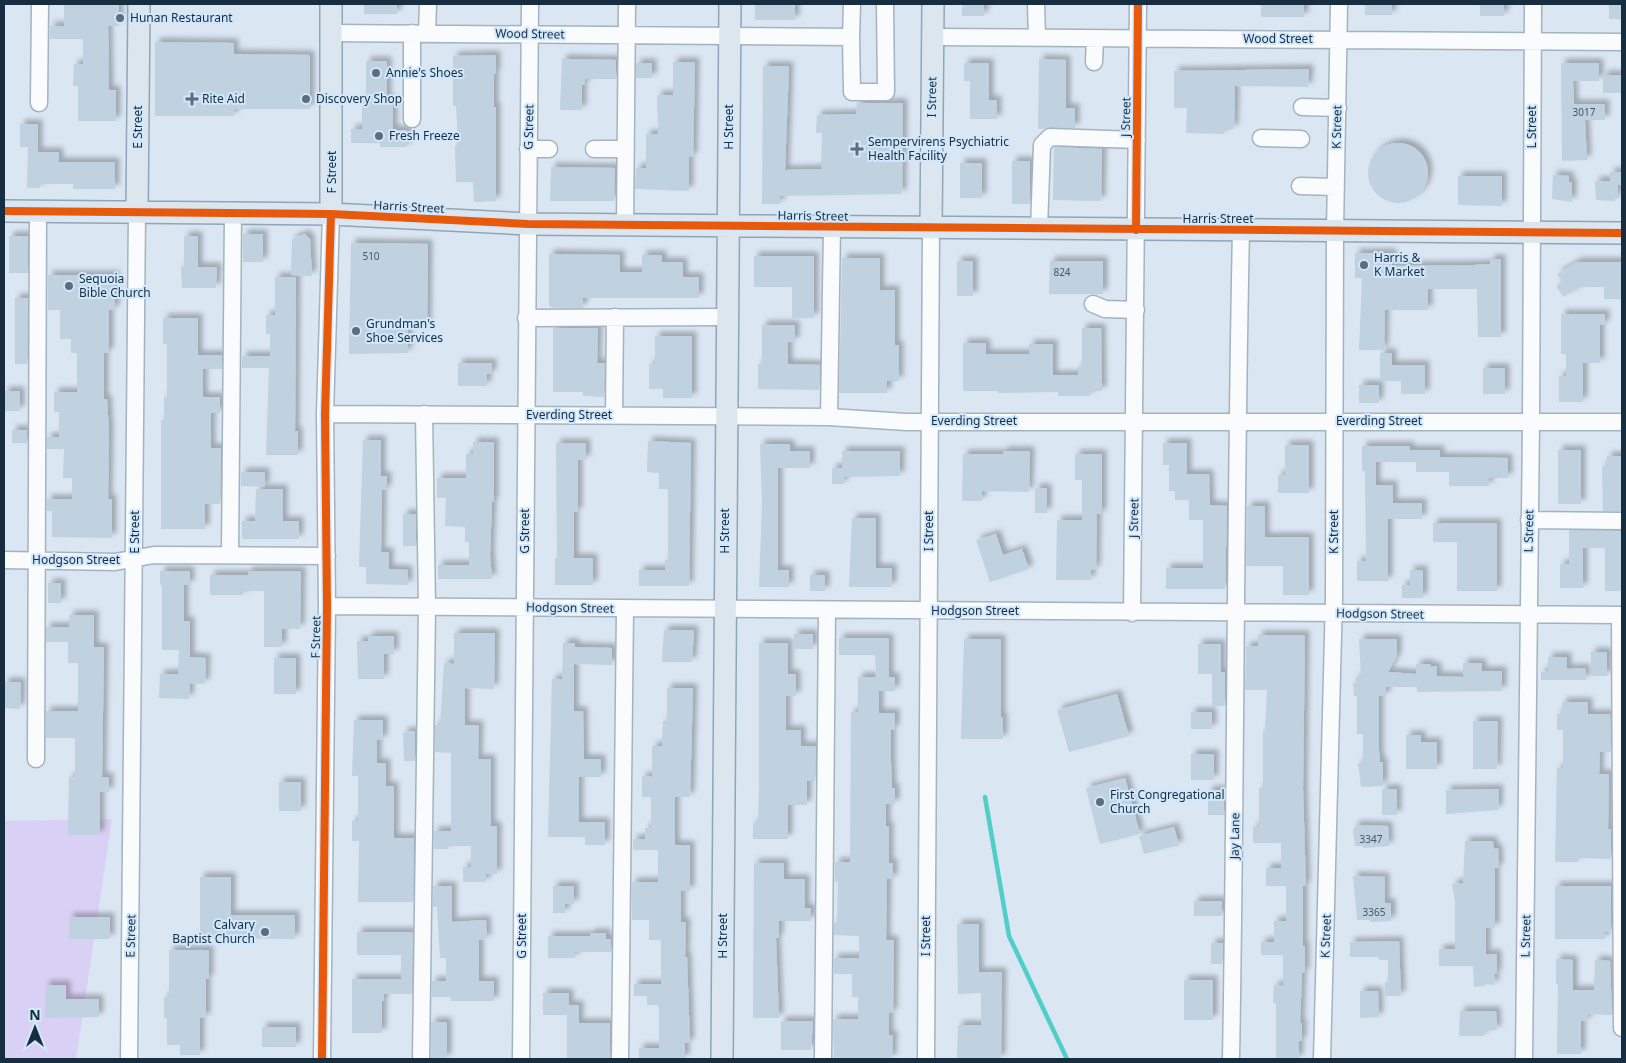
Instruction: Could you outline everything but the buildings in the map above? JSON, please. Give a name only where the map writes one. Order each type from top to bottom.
[{"type":"main road","name":"E Street","points":[[137,212],[139,4]]},
{"type":"main road","name":"F Street","points":[[331,4],[331,214]]},
{"type":"main road","name":"H Street","points":[[722,1059],[726,608],[725,416],[729,226],[730,4]]},
{"type":"main road","name":"I Street","points":[[931,228],[933,4]]},
{"type":"main road","points":[[886,228],[912,221],[922,210],[926,175],[932,162]]},
{"type":"main road","name":"Harris Street","points":[[4,211],[331,214],[528,224],[1622,233]]},
{"type":"street","points":[[39,103],[40,4]]},
{"type":"street","points":[[412,120],[420,33],[428,4]]},
{"type":"street","name":"G Street","points":[[521,1059],[530,4]]},
{"type":"street","points":[[625,225],[627,4]]},
{"type":"street","points":[[852,4],[852,92],[886,92],[885,4]]},
{"type":"street","points":[[1036,4],[1037,38]]},
{"type":"street","name":"J Street","points":[[1132,612],[1138,4]]},
{"type":"street","name":"K Street","points":[[1322,1059],[1334,614],[1335,231],[1339,4]]},
{"type":"street","name":"L Street","points":[[1524,1059],[1531,423],[1533,4]]},
{"type":"street","name":"Wood Street","points":[[331,33],[851,37]]},
{"type":"street","name":"Wood Street","points":[[933,37],[1622,42]]},
{"type":"street","points":[[1094,62],[1095,38]]},
{"type":"street","points":[[1302,107],[1338,108]]},
{"type":"street","points":[[1039,229],[1042,145],[1050,137],[1093,134],[1137,140]]},
{"type":"street","points":[[1261,138],[1301,138]]},
{"type":"street","points":[[594,148],[626,149]]},
{"type":"street","points":[[528,149],[549,150]]},
{"type":"street","points":[[1300,186],[1336,187]]},
{"type":"street","points":[[36,759],[38,212]]},
{"type":"street","name":"E Street","points":[[129,1059],[137,212]]},
{"type":"street","points":[[230,555],[234,213]]},
{"type":"street","name":"F Street","points":[[322,1059],[328,606],[325,414],[331,214]]},
{"type":"street","points":[[829,416],[832,227]]},
{"type":"street","name":"I Street","points":[[926,1059],[931,228]]},
{"type":"street","name":"Jay Lane","points":[[1231,1059],[1236,819],[1234,612],[1241,230]]},
{"type":"street","points":[[1093,304],[1105,309],[1136,310]]},
{"type":"street","points":[[614,415],[615,317]]},
{"type":"street","points":[[526,318],[727,317]]},
{"type":"street","name":"Everding Street","points":[[325,414],[829,416],[929,421],[1622,422]]},
{"type":"street","points":[[421,1059],[427,607],[424,414]]},
{"type":"street","points":[[1529,520],[1622,521]]},
{"type":"street","name":"Hodgson Street","points":[[4,560],[114,562],[154,555],[327,556]]},
{"type":"street","name":"Hodgson Street","points":[[328,606],[1234,612],[1529,616],[1621,615]]},
{"type":"street","points":[[620,1059],[625,609]]},
{"type":"street","points":[[823,1059],[826,610]]},
{"type":"street","points":[[1621,615],[1622,1028]]},
{"type":"shaded area","points":[[112,819],[76,1059],[4,1059],[4,821]]},
{"type":"waterway","points":[[985,797],[1009,936],[1067,1059]]},
{"type":"cycle path","points":[[1136,230],[1138,4]]},
{"type":"cycle path","points":[[4,211],[331,214],[528,224],[1622,233]]},
{"type":"cycle path","points":[[322,1059],[327,606],[325,414],[331,214]]},
{"type":"place","name":"Hunan Restaurant","points":[[120,18]]},
{"type":"place","name":"Annie's Shoes","points":[[376,73]]},
{"type":"place","name":"Rite Aid","points":[[192,99]]},
{"type":"place","name":"Discovery Shop","points":[[306,99]]},
{"type":"place","name":"Fresh Freeze","points":[[379,136]]},
{"type":"place","name":"Sempervirens Psychiatric Health Facility","points":[[857,149]]},
{"type":"place","name":"Harris & K Market","points":[[1364,265]]},
{"type":"place","name":"Sequoia Bible Church","points":[[69,286]]},
{"type":"place","name":"Grundman's Shoe Services","points":[[356,331]]},
{"type":"place","name":"First Congregational Church","points":[[1100,802]]},
{"type":"place","name":"Calvary Baptist Church","points":[[265,932]]}]
